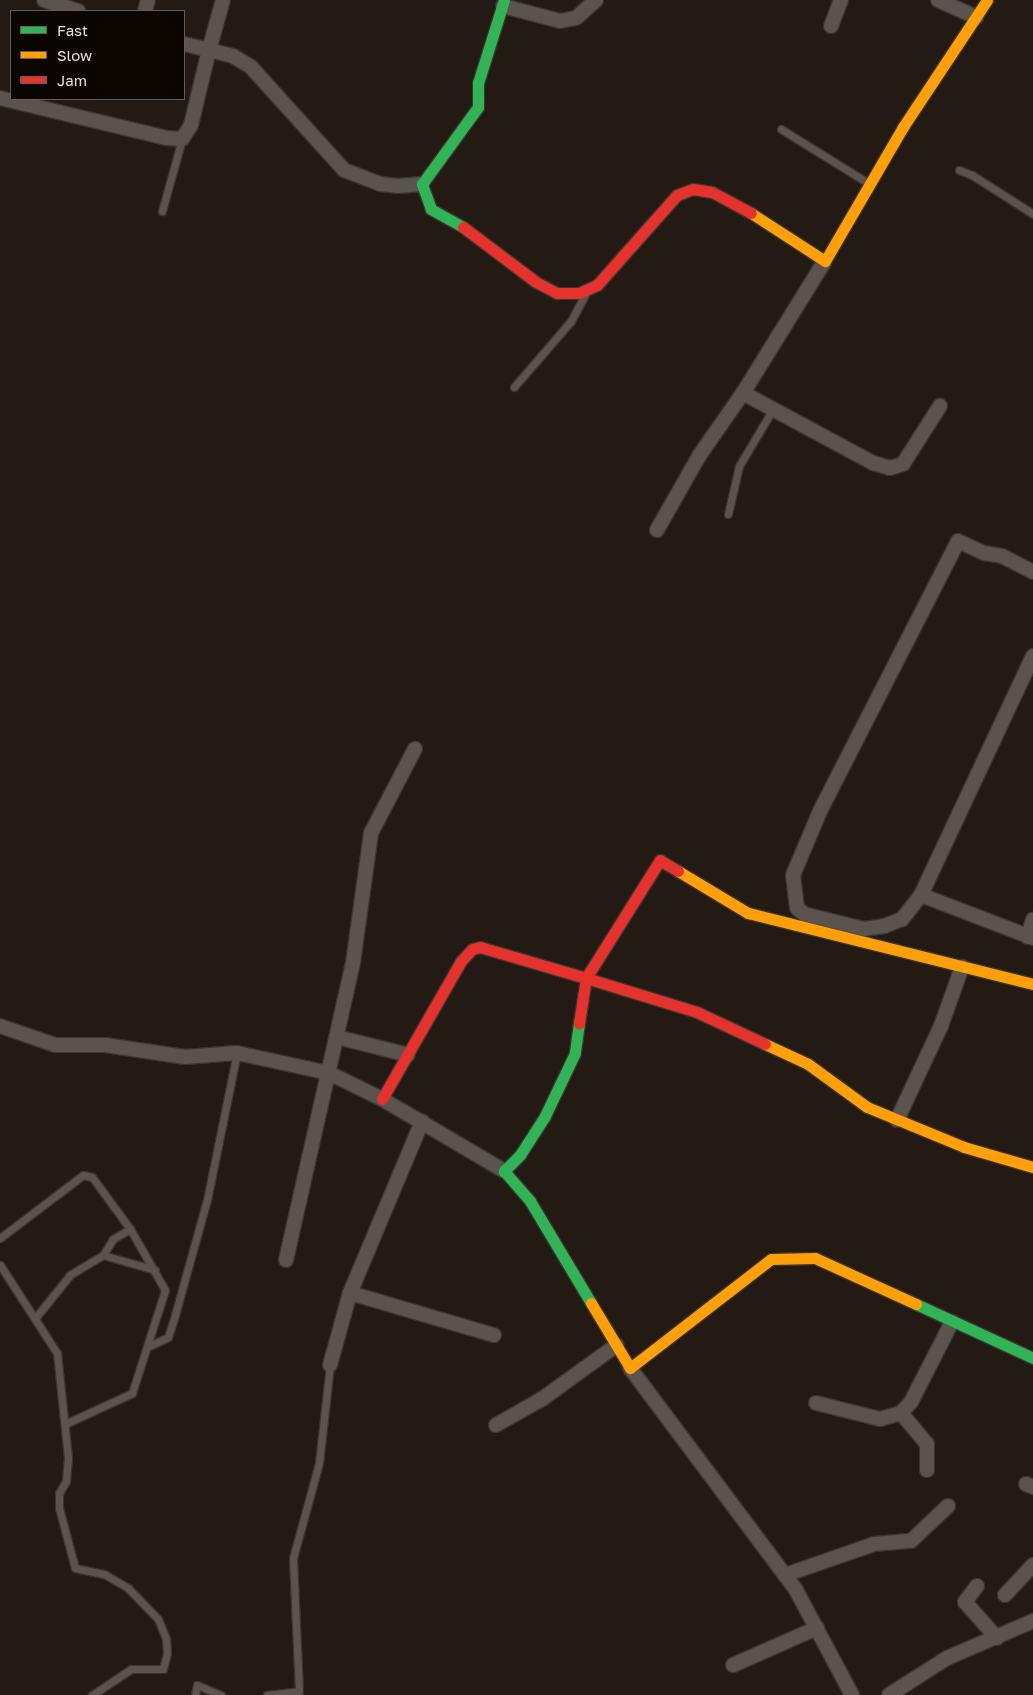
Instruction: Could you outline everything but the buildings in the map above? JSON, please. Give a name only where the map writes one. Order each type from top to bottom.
[{"type":"street","points":[[0,98],[167,138],[182,139],[191,125],[223,0]]},
{"type":"street","points":[[185,44],[233,56],[251,67],[344,170],[380,184],[398,186],[422,184],[478,107],[478,83],[504,3],[560,21],[576,18],[596,0]]},
{"type":"street","points":[[832,26],[841,0]]},
{"type":"street","points":[[938,0],[976,17]]},
{"type":"street","points":[[657,530],[699,456],[743,393],[825,261],[903,126],[987,0]]},
{"type":"street","points":[[47,1],[75,10]]},
{"type":"street","points":[[422,184],[431,210],[455,221],[536,282],[557,293],[579,293],[598,285],[677,195],[693,189],[712,192],[746,210],[825,261]]},
{"type":"street","points":[[743,393],[873,463],[890,468],[903,464],[940,406]]},
{"type":"street","points":[[1033,572],[1013,561],[984,553],[958,541],[820,810],[793,875],[797,908],[804,914],[864,929],[885,926],[902,918],[921,895],[1019,691],[1033,656]]},
{"type":"street","points":[[1019,691],[1033,695]]},
{"type":"street","points":[[286,1260],[353,963],[370,833],[415,749]]},
{"type":"street","points":[[504,1171],[520,1155],[545,1116],[576,1053],[586,978],[660,860],[748,913],[1033,984]]},
{"type":"street","points":[[921,895],[1030,938],[1033,920]]},
{"type":"street","points":[[382,1099],[461,960],[472,949],[480,948],[697,1012],[808,1064],[867,1107],[964,1147],[1033,1167]]},
{"type":"street","points":[[897,1120],[941,1026],[962,967]]},
{"type":"street","points":[[0,1026],[55,1044],[105,1045],[185,1057],[237,1053],[329,1073],[382,1099],[504,1171],[530,1201],[630,1368],[785,1575],[817,1628],[852,1695]]},
{"type":"street","points":[[337,1037],[408,1055]]},
{"type":"street","points":[[330,1364],[350,1292],[422,1122]]},
{"type":"street","points":[[630,1368],[771,1258],[815,1258],[1033,1358]]},
{"type":"street","points":[[350,1292],[494,1335]]},
{"type":"street","points":[[816,1404],[880,1419],[901,1413],[911,1402],[952,1322]]},
{"type":"street","points":[[496,1425],[542,1399],[617,1345]]},
{"type":"street","points":[[901,1413],[927,1444],[927,1470]]},
{"type":"street","points":[[785,1575],[874,1544],[910,1541],[948,1506]]},
{"type":"street","points":[[1005,1595],[1033,1565]]},
{"type":"street","points":[[977,1586],[965,1602],[997,1638]]},
{"type":"street","points":[[890,1695],[947,1658],[1033,1621]]},
{"type":"street","points":[[733,1666],[817,1628]]},
{"type":"lane","points":[[781,129],[870,184]]},
{"type":"lane","points":[[162,211],[182,139]]},
{"type":"lane","points":[[959,170],[972,175],[1033,214]]},
{"type":"lane","points":[[514,387],[571,321],[588,289]]},
{"type":"lane","points":[[728,514],[738,466],[773,409]]},
{"type":"lane","points":[[148,1347],[168,1337],[175,1315],[207,1200],[237,1053]]},
{"type":"lane","points":[[0,1238],[83,1175],[92,1177],[130,1229],[165,1290],[132,1393],[64,1424]]},
{"type":"lane","points":[[36,1318],[70,1275],[103,1255],[113,1239],[130,1229]]},
{"type":"lane","points":[[103,1255],[155,1270]]},
{"type":"lane","points":[[0,1265],[36,1318],[57,1354],[68,1458],[66,1481],[58,1493],[59,1508],[75,1568],[104,1574],[128,1588],[158,1619],[166,1639],[167,1653],[163,1669],[131,1669],[92,1695]]},
{"type":"lane","points":[[267,1695],[300,1691],[293,1558],[319,1463],[330,1364]]},
{"type":"lane","points":[[195,1695],[197,1685],[221,1695]]},
{"type":"traffic: fast","points":[[463,227],[431,209],[422,184],[478,107],[478,83],[504,0]]},
{"type":"traffic: fast","points":[[579,1023],[575,1053],[545,1116],[520,1155],[504,1171],[530,1201],[591,1303]]},
{"type":"traffic: fast","points":[[916,1304],[1033,1358]]},
{"type":"traffic: slow","points":[[751,213],[825,261],[903,127],[987,0]]},
{"type":"traffic: slow","points":[[678,871],[748,913],[1033,984]]},
{"type":"traffic: slow","points":[[765,1044],[808,1064],[867,1107],[964,1147],[1033,1167]]},
{"type":"traffic: slow","points":[[591,1303],[630,1368],[771,1259],[815,1258],[916,1304]]},
{"type":"traffic: jam","points":[[463,227],[536,282],[557,293],[579,293],[597,285],[677,195],[693,189],[712,192],[751,213]]},
{"type":"traffic: jam","points":[[678,871],[660,860],[586,978],[697,1012],[765,1044]]},
{"type":"traffic: jam","points":[[382,1099],[461,961],[472,949],[480,947],[586,978],[579,1023]]}]
